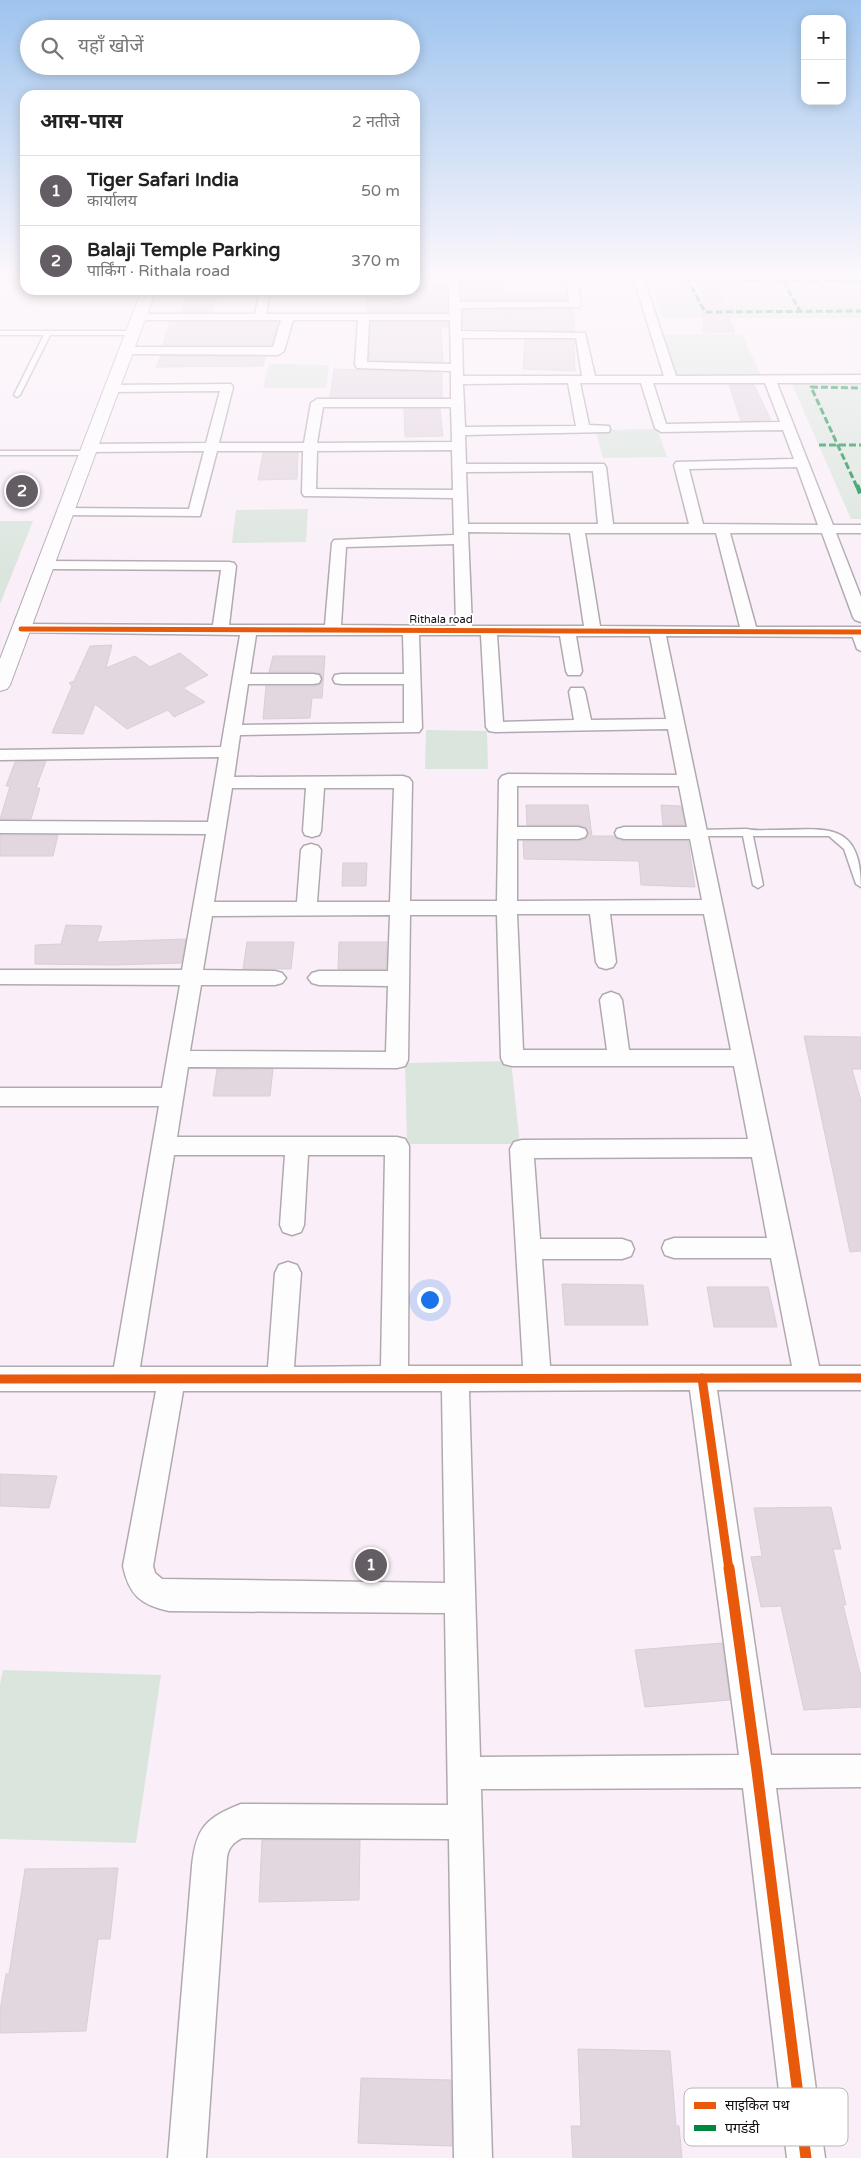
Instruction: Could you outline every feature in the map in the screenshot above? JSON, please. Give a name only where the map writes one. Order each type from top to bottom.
[{"type":"street","points":[[0,685],[117,375]]},
{"type":"street","points":[[457,375],[464,630]]},
{"type":"street","points":[[473,375],[589,380],[861,379]]},
{"type":"street","points":[[588,375],[589,380]]},
{"type":"street","points":[[670,375],[671,379]]},
{"type":"street","points":[[573,379],[583,429]]},
{"type":"street","points":[[646,379],[661,428],[787,426]]},
{"type":"street","points":[[770,380],[827,529],[859,627]]},
{"type":"street","points":[[66,512],[196,513],[227,387],[112,388]]},
{"type":"street","points":[[458,403],[317,403],[310,447],[309,493],[460,494]]},
{"type":"street","points":[[460,431],[604,429]]},
{"type":"street","points":[[89,450],[459,446]]},
{"type":"street","points":[[697,528],[681,465],[801,463]]},
{"type":"street","points":[[460,468],[599,467],[606,528]]},
{"type":"street","points":[[333,630],[339,543],[461,534],[606,528],[861,529]]},
{"type":"street","points":[[577,529],[592,631]]},
{"type":"street","points":[[722,529],[749,631]]},
{"type":"street","points":[[46,565],[229,566],[220,630]]},
{"type":"street","name":"Rithala road","points":[[21,629],[749,631],[859,627]]},
{"type":"street","points":[[125,1378],[248,630]]},
{"type":"street","points":[[232,730],[413,728],[411,630]]},
{"type":"street","points":[[489,631],[495,727],[675,724]]},
{"type":"street","points":[[567,631],[574,671]]},
{"type":"street","points":[[657,631],[808,1378]]},
{"type":"street","points":[[240,679],[313,679]]},
{"type":"street","points":[[341,679],[412,679]]},
{"type":"street","points":[[577,692],[583,725]]},
{"type":"street","points":[[0,755],[229,752]]},
{"type":"street","points":[[687,781],[508,780],[507,908],[512,1058],[743,1058]]},
{"type":"street","points":[[178,1059],[398,1060],[403,782],[223,783]]},
{"type":"street","points":[[306,909],[316,783]]},
{"type":"street","points":[[0,827],[215,828]]},
{"type":"street","points":[[507,833],[578,833]]},
{"type":"street","points":[[624,833],[698,833]]},
{"type":"street","points":[[599,907],[606,962]]},
{"type":"street","points":[[202,909],[712,907]]},
{"type":"street","points":[[0,977],[275,978]]},
{"type":"street","points":[[319,978],[399,979]]},
{"type":"street","points":[[611,1000],[619,1059]]},
{"type":"street","points":[[0,1097],[172,1097]]},
{"type":"street","points":[[163,1146],[397,1146],[394,1378]]},
{"type":"street","points":[[292,1225],[297,1146]]},
{"type":"street","points":[[537,1378],[522,1149],[761,1148]]},
{"type":"street","points":[[674,1248],[781,1248]]},
{"type":"street","points":[[528,1250],[622,1249]]},
{"type":"street","points":[[280,1378],[288,1273]]},
{"type":"street","points":[[172,1378],[138,1566],[140,1577],[146,1587],[156,1594],[169,1596],[461,1598]]},
{"type":"street","points":[[455,1378],[473,2158]]},
{"type":"street","points":[[702,1378],[757,1771],[797,2088]]},
{"type":"street","points":[[0,1379],[861,1378]]},
{"type":"street","points":[[464,1773],[861,1771]]},
{"type":"street","points":[[187,2158],[210,1850],[217,1836],[226,1826],[241,1822],[465,1822]]},
{"type":"lane","points":[[17,395],[27,375]]},
{"type":"lane","points":[[0,453],[89,450]]},
{"type":"lane","points":[[859,627],[861,649]]},
{"type":"lane","points":[[698,833],[818,831],[831,833],[841,837],[849,845],[861,884]]},
{"type":"lane","points":[[747,832],[758,885]]},
{"type":"shaded area","points":[[266,375],[328,375],[326,388],[263,388]]},
{"type":"shaded area","points":[[675,375],[761,376],[676,377]]},
{"type":"shaded area","points":[[792,384],[861,384],[861,519],[851,519]]},
{"type":"shaded area","points":[[657,429],[667,457],[603,458],[595,430]]},
{"type":"shaded area","points":[[308,509],[306,542],[232,543],[236,510]]},
{"type":"shaded area","points":[[0,521],[33,521],[0,604]]},
{"type":"shaded area","points":[[426,730],[487,731],[488,769],[425,769]]},
{"type":"shaded area","points":[[511,1061],[520,1144],[407,1144],[405,1063]]},
{"type":"shaded area","points":[[3,1670],[161,1675],[136,1843],[0,1839],[0,1684]]},
{"type":"building","points":[[333,375],[442,375],[442,397],[330,397]]},
{"type":"building","points":[[729,385],[754,385],[771,420],[741,421]]},
{"type":"building","points":[[404,409],[440,409],[443,436],[405,437]]},
{"type":"building","points":[[263,453],[298,453],[297,479],[258,480]]},
{"type":"building","points":[[112,645],[106,668],[135,656],[150,667],[180,653],[208,675],[183,688],[205,702],[174,717],[168,710],[127,729],[95,704],[83,734],[52,733],[72,686],[69,683],[74,681],[90,646]]},
{"type":"building","points":[[273,656],[325,656],[322,698],[312,698],[310,718],[263,719],[266,686],[313,686],[319,685],[323,680],[321,674],[313,672],[269,672]]},
{"type":"building","points":[[46,761],[36,788],[40,788],[31,819],[0,819],[10,786],[6,786],[15,762]]},
{"type":"building","points":[[526,805],[588,805],[592,836],[614,836],[616,839],[624,841],[688,841],[695,887],[641,885],[639,861],[524,859],[523,841],[578,841],[586,839],[589,834],[586,827],[578,825],[527,825]]},
{"type":"building","points":[[661,805],[681,806],[685,825],[663,825]]},
{"type":"building","points":[[0,835],[58,835],[53,856],[0,856]]},
{"type":"building","points":[[343,863],[367,863],[366,886],[342,886]]},
{"type":"building","points":[[66,925],[102,926],[97,942],[186,939],[181,963],[114,965],[35,964],[35,945],[61,944]]},
{"type":"building","points":[[247,942],[294,942],[291,969],[243,969]]},
{"type":"building","points":[[339,942],[387,942],[386,969],[338,969]]},
{"type":"building","points":[[804,1036],[861,1037],[861,1069],[852,1069],[861,1101],[861,1251],[850,1252]]},
{"type":"building","points":[[217,1069],[273,1069],[270,1096],[213,1096]]},
{"type":"building","points":[[562,1284],[643,1285],[648,1325],[565,1325]]},
{"type":"building","points":[[707,1287],[768,1287],[777,1327],[714,1327]]},
{"type":"building","points":[[0,1474],[57,1476],[49,1508],[0,1506]]},
{"type":"building","points":[[831,1507],[841,1549],[833,1549],[846,1605],[843,1605],[861,1677],[861,1707],[804,1710],[781,1606],[761,1607],[751,1557],[762,1556],[754,1508]]},
{"type":"building","points":[[722,1643],[730,1700],[645,1707],[635,1650]]},
{"type":"building","points":[[262,1840],[360,1840],[359,1900],[259,1902]]},
{"type":"building","points":[[118,1868],[110,1939],[98,1939],[86,2031],[0,2033],[0,2011],[6,1974],[9,1974],[25,1869]]},
{"type":"building","points":[[578,2049],[670,2051],[676,2126],[679,2126],[682,2158],[573,2158],[571,2126],[581,2126]]},
{"type":"building","points":[[361,2078],[451,2080],[452,2146],[358,2143]]},
{"type":"marked path","points":[[861,388],[811,387],[861,495]]},
{"type":"marked path","points":[[819,445],[861,445]]},
{"type":"cycle path","points":[[21,629],[861,632]]},
{"type":"cycle path","points":[[702,1378],[757,1771],[797,2088]]},
{"type":"cycle path","points":[[0,1379],[861,1378]]},
{"type":"cycle path","points":[[804,2146],[806,2158]]},
{"type":"place","name":"Balaji Temple Parking","points":[[22,491]]},
{"type":"place","name":"Tiger Safari India","points":[[371,1565]]}]
